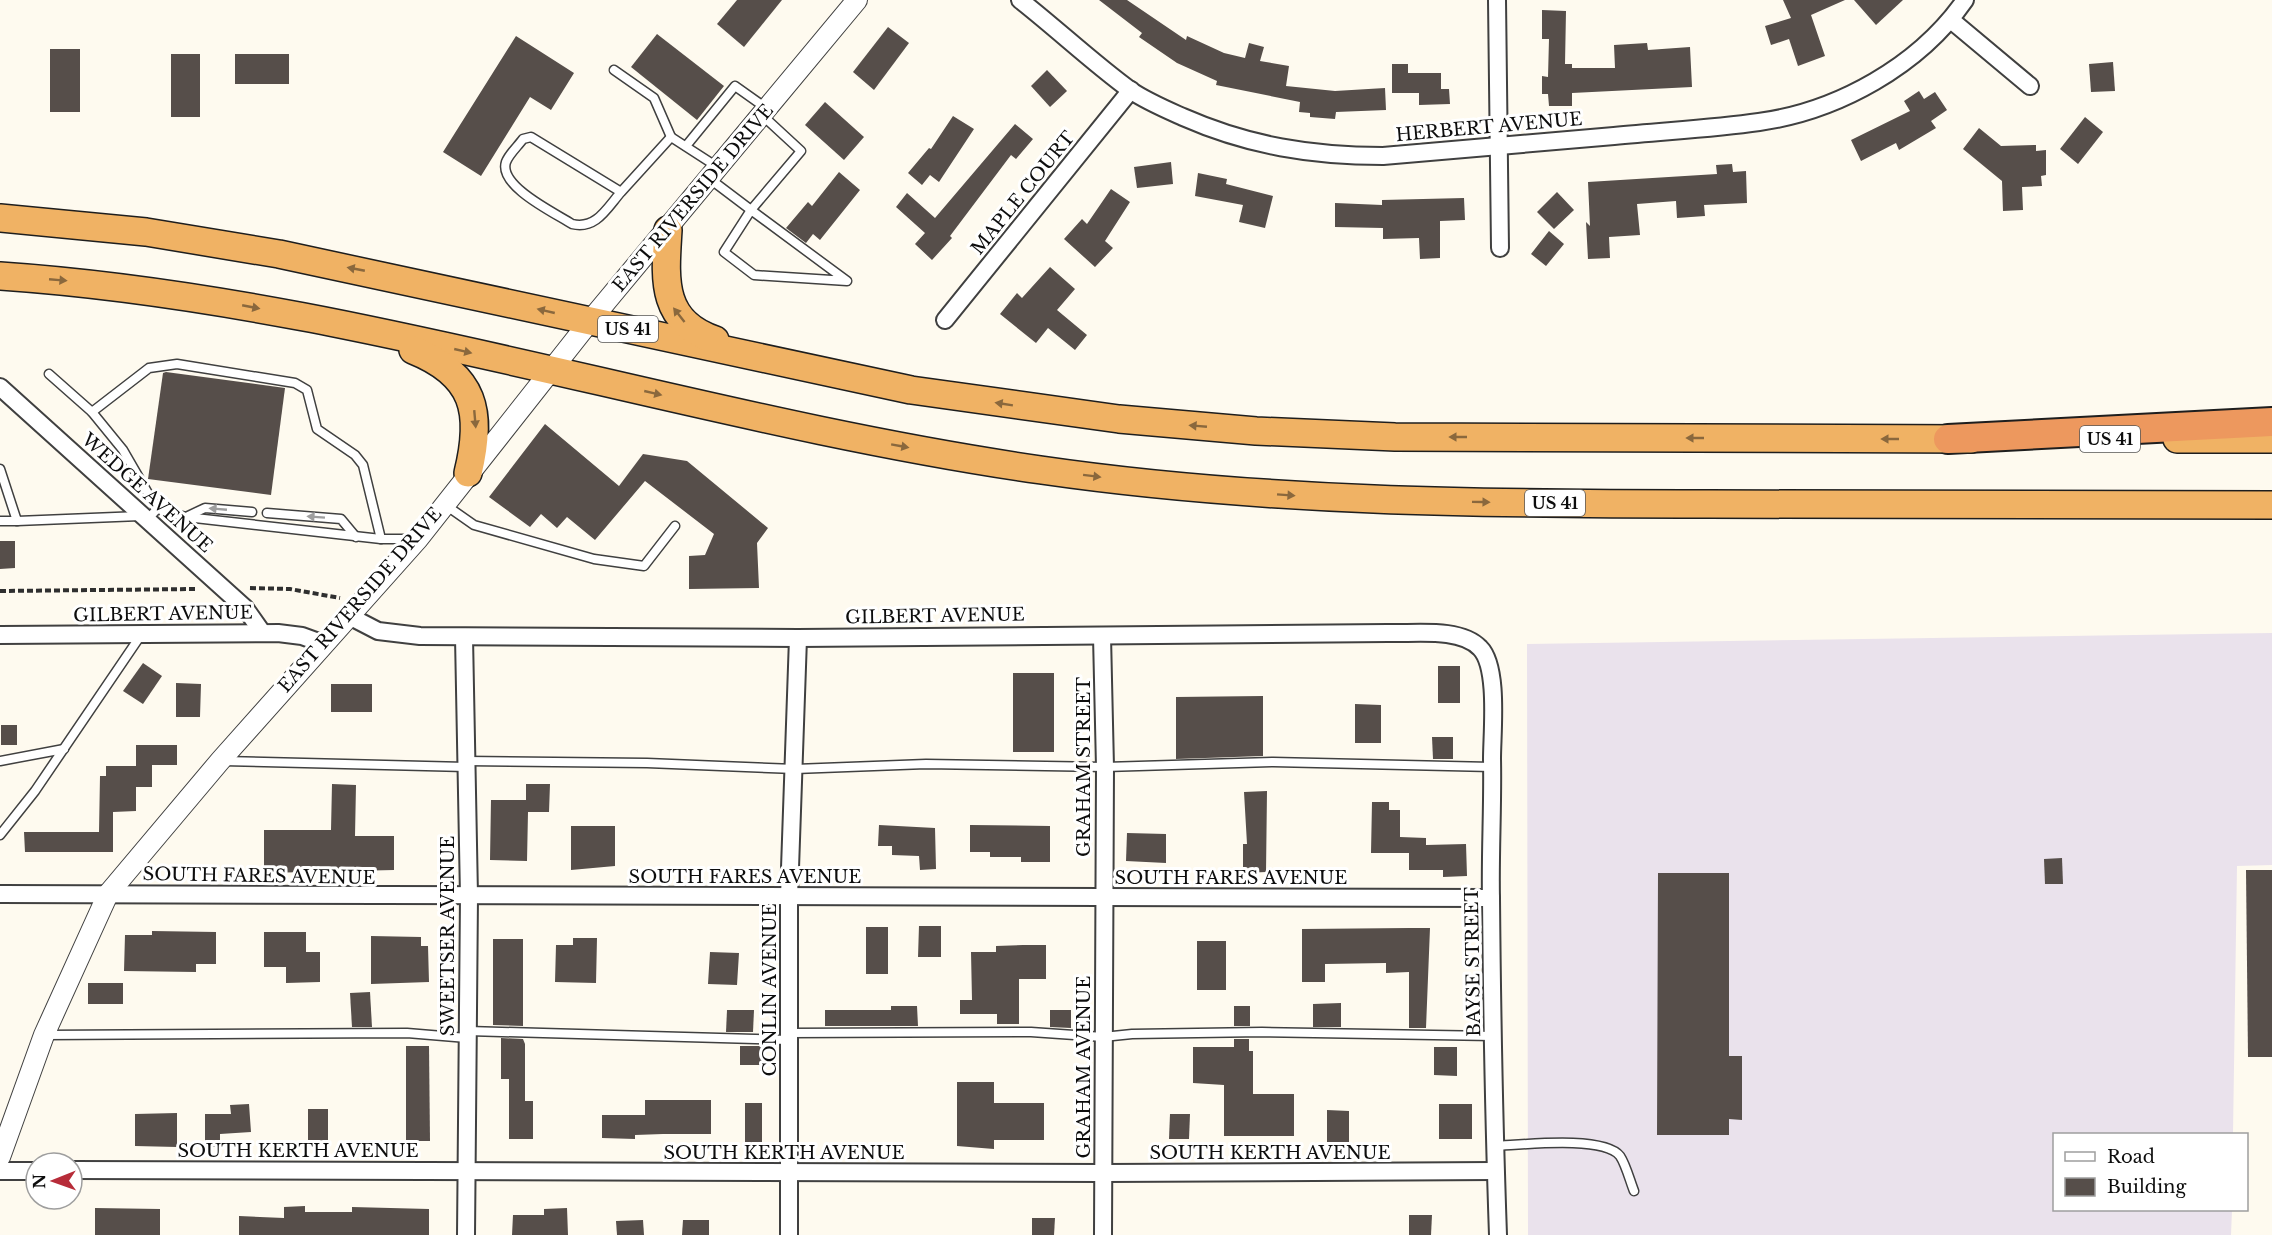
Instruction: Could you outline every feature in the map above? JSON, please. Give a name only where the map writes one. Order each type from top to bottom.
[{"type":"highway","name":"US 41","points":[[0,218],[146,232],[279,254],[911,390],[1119,419],[1257,431],[1395,437],[2272,440]]},
{"type":"highway","points":[[668,230],[667,284],[673,309],[678,318],[706,337],[787,365]]},
{"type":"highway","name":"US 41","points":[[0,276],[60,280],[203,298],[353,327],[842,435],[980,461],[1069,474],[1248,493],[1393,501],[1632,504],[2272,504]]},
{"type":"highway","points":[[353,327],[429,357],[456,375],[470,398],[476,421],[468,473]]},
{"type":"highway","points":[[1948,439],[2272,422]]},
{"type":"street","name":"EAST RIVERSIDE DRIVE","points":[[0,1157],[44,1035],[108,894],[220,761],[418,539],[550,370],[857,0]]},
{"type":"street","name":"HERBERT AVENUE","points":[[1020,0],[1131,90],[1220,133],[1300,152],[1334,156],[1383,156],[1761,122],[1835,101],[1865,86],[1919,50],[1951,20],[1965,0]]},
{"type":"street","points":[[1497,0],[1500,248]]},
{"type":"street","points":[[1951,20],[2030,86]]},
{"type":"street","name":"MAPLE COURT","points":[[945,320],[1131,90]]},
{"type":"street","name":"WEDGE AVENUE","points":[[0,387],[149,515],[245,608],[262,632]]},
{"type":"street","name":"GILBERT AVENUE","points":[[354,610],[365,626],[386,633],[464,637],[798,638],[1388,633],[1457,637],[1480,648],[1490,664],[1491,688]]},
{"type":"street","name":"GILBERT AVENUE","points":[[0,635],[262,632],[296,635],[324,644]]},
{"type":"street","name":"GRAHAM STREET","points":[[1102,636],[1105,767],[1103,898]]},
{"type":"street","name":"SWEETSER AVENUE","points":[[464,637],[469,896],[466,1235]]},
{"type":"street","name":"CONLIN AVENUE","points":[[789,1235],[789,897],[798,638]]},
{"type":"street","name":"BAYSE STREET","points":[[1491,688],[1491,898],[1498,1235]]},
{"type":"street","name":"SOUTH FARES AVENUE","points":[[0,894],[1491,898]]},
{"type":"street","name":"GRAHAM AVENUE","points":[[1103,898],[1103,1235]]},
{"type":"street","name":"SOUTH KERTH AVENUE","points":[[84,1170],[789,1173],[1495,1172]]},
{"type":"street","points":[[0,1171],[24,1171]]},
{"type":"lane","points":[[614,70],[654,99],[671,137],[686,146],[751,210],[847,281],[754,275],[724,252],[751,210],[801,151],[765,112],[735,86],[686,146]]},
{"type":"lane","points":[[621,192],[531,137],[523,139],[507,162],[506,174],[512,185],[572,224],[583,227],[593,224],[671,137]]},
{"type":"lane","points":[[92,412],[149,368],[160,365],[177,364],[303,386],[309,395],[317,429],[355,455],[363,465],[381,538]]},
{"type":"lane","points":[[49,374],[92,412],[123,450],[149,515]]},
{"type":"lane","points":[[0,469],[17,521]]},
{"type":"lane","points":[[444,503],[474,525],[594,559],[644,566],[675,526]]},
{"type":"lane","points":[[186,517],[205,508],[252,512]]},
{"type":"lane","points":[[267,513],[341,519],[356,537]]},
{"type":"lane","points":[[0,521],[149,515],[186,517],[356,537],[418,539]]},
{"type":"lane","points":[[0,835],[64,749],[141,635]]},
{"type":"lane","points":[[0,761],[64,749]]},
{"type":"lane","points":[[220,761],[466,764],[647,763],[795,769],[926,764],[1105,767],[1273,762],[1492,767]]},
{"type":"lane","points":[[44,1035],[407,1033],[789,1036],[1031,1032],[1103,1037],[1132,1034],[1262,1032],[1493,1036]]},
{"type":"lane","points":[[1495,1146],[1561,1143],[1601,1145],[1619,1155],[1634,1191]]},
{"type":"path","points":[[246,588],[290,588],[340,598],[354,610]]},
{"type":"path","points":[[0,591],[205,589]]},
{"type":"shaded area","points":[[2272,633],[2272,865],[2237,866],[2233,1133],[2053,1133],[2053,1211],[2232,1211],[2231,1235],[1528,1235],[1527,644]]},
{"type":"building","points":[[737,0],[782,0],[744,47],[717,24]]},
{"type":"building","points":[[1099,0],[1127,0],[1186,40],[1187,36],[1224,53],[1245,58],[1249,43],[1264,47],[1260,61],[1289,66],[1286,86],[1335,91],[1385,88],[1386,110],[1336,112],[1335,119],[1310,117],[1310,113],[1299,112],[1300,102],[1216,85],[1217,81],[1177,63],[1139,37],[1142,33]]},
{"type":"building","points":[[1783,0],[1845,0],[1811,15],[1825,56],[1798,66],[1789,39],[1771,45],[1765,26],[1791,18]]},
{"type":"building","points":[[1854,0],[1903,0],[1876,25]]},
{"type":"building","points":[[1542,10],[1566,11],[1565,64],[1572,64],[1572,68],[1615,68],[1614,45],[1647,43],[1648,50],[1690,47],[1692,87],[1572,93],[1572,106],[1549,106],[1548,94],[1542,94],[1542,76],[1548,77],[1549,39],[1542,39]]},
{"type":"building","points":[[888,27],[909,43],[874,90],[853,72]]},
{"type":"building","points":[[657,34],[724,86],[697,120],[631,67]]},
{"type":"building","points":[[516,36],[574,73],[551,110],[530,97],[481,176],[443,152]]},
{"type":"building","points":[[50,49],[80,49],[80,112],[50,112]]},
{"type":"building","points":[[171,54],[200,54],[200,117],[171,117]]},
{"type":"building","points":[[235,54],[289,54],[289,84],[235,84]]},
{"type":"building","points":[[2113,62],[2115,91],[2091,92],[2089,64]]},
{"type":"building","points":[[1392,64],[1408,64],[1408,73],[1441,73],[1441,89],[1449,89],[1450,104],[1419,105],[1419,93],[1392,93]]},
{"type":"building","points":[[1047,70],[1067,91],[1050,107],[1031,86]]},
{"type":"building","points":[[1919,91],[1924,99],[1935,92],[1947,110],[1931,121],[1936,128],[1899,150],[1896,143],[1861,161],[1851,140],[1910,111],[1904,101]]},
{"type":"building","points":[[825,102],[864,137],[844,160],[805,125]]},
{"type":"building","points":[[953,116],[974,129],[939,182],[930,175],[922,185],[908,173],[929,148],[931,149]]},
{"type":"building","points":[[2085,117],[2103,132],[2078,164],[2060,149]]},
{"type":"building","points":[[1015,124],[1033,139],[1016,159],[1011,155],[950,236],[952,238],[932,260],[915,244],[925,233],[896,207],[907,193],[935,218]]},
{"type":"building","points":[[1979,128],[2001,146],[2036,145],[2036,151],[2046,150],[2046,175],[2041,176],[2042,186],[2022,187],[2023,210],[2003,211],[2002,181],[1963,149]]},
{"type":"building","points":[[1171,162],[1173,184],[1137,188],[1134,167]]},
{"type":"building","points":[[1732,164],[1733,172],[1746,171],[1747,203],[1704,205],[1705,216],[1677,218],[1676,201],[1637,204],[1640,235],[1609,237],[1610,258],[1588,259],[1586,222],[1590,226],[1588,182],[1717,174],[1716,165]]},
{"type":"building","points":[[839,172],[860,190],[820,240],[813,234],[806,243],[786,228],[808,202],[812,206]]},
{"type":"building","points":[[1198,173],[1227,179],[1226,184],[1273,196],[1265,228],[1239,222],[1243,205],[1195,196]]},
{"type":"building","points":[[1111,189],[1130,202],[1105,241],[1113,248],[1095,267],[1064,239],[1082,219],[1087,224]]},
{"type":"building","points":[[1557,192],[1574,210],[1554,229],[1537,212]]},
{"type":"building","points":[[1464,198],[1465,220],[1440,221],[1440,258],[1420,259],[1419,238],[1383,239],[1383,228],[1335,227],[1335,203],[1382,205],[1382,200]]},
{"type":"building","points":[[1549,231],[1564,244],[1546,266],[1531,254]]},
{"type":"building","points":[[1050,267],[1075,289],[1057,310],[1087,335],[1075,350],[1048,328],[1036,343],[1000,314],[1017,293],[1022,298]]},
{"type":"building","points":[[163,373],[285,388],[271,495],[148,479]]},
{"type":"building","points":[[545,424],[619,486],[643,454],[687,461],[768,528],[757,543],[759,588],[689,589],[689,556],[705,555],[714,534],[645,481],[595,540],[567,517],[557,528],[541,514],[530,527],[489,497]]},
{"type":"building","points":[[0,541],[15,541],[15,568],[0,569]]},
{"type":"building","points":[[143,663],[162,676],[143,704],[123,691]]},
{"type":"building","points":[[1438,666],[1460,666],[1460,703],[1438,703]]},
{"type":"building","points":[[1013,673],[1054,673],[1054,752],[1013,752]]},
{"type":"building","points":[[176,683],[201,684],[200,717],[176,717]]},
{"type":"building","points":[[331,684],[372,684],[372,712],[331,712]]},
{"type":"building","points":[[1263,696],[1263,756],[1176,759],[1176,697]]},
{"type":"building","points":[[1355,704],[1381,705],[1381,743],[1355,743]]},
{"type":"building","points":[[1,725],[17,725],[17,745],[1,745]]},
{"type":"building","points":[[1432,737],[1453,737],[1453,759],[1433,759]]},
{"type":"building","points":[[136,745],[177,745],[177,765],[152,765],[152,787],[136,787],[136,811],[113,812],[113,852],[25,852],[24,832],[99,832],[100,776],[106,776],[106,766],[136,766]]},
{"type":"building","points":[[332,784],[356,785],[355,836],[394,836],[394,870],[264,873],[264,830],[331,830]]},
{"type":"building","points":[[526,784],[550,784],[549,812],[528,812],[527,861],[490,860],[491,800],[526,800]]},
{"type":"building","points":[[1267,791],[1266,872],[1243,873],[1243,844],[1247,844],[1244,792]]},
{"type":"building","points":[[1372,802],[1389,802],[1389,810],[1400,810],[1400,837],[1426,838],[1426,845],[1466,844],[1467,876],[1443,877],[1443,870],[1409,870],[1409,853],[1371,853]]},
{"type":"building","points":[[879,825],[935,828],[936,869],[920,870],[919,856],[892,855],[892,846],[878,846]]},
{"type":"building","points":[[970,825],[1050,826],[1050,862],[1021,862],[1021,857],[990,857],[990,852],[970,852]]},
{"type":"building","points":[[571,826],[615,826],[615,866],[571,870]]},
{"type":"building","points":[[1127,833],[1166,834],[1166,863],[1126,861]]},
{"type":"building","points":[[2062,858],[2063,884],[2045,884],[2044,859]]},
{"type":"building","points":[[2246,870],[2272,870],[2272,1057],[2248,1057]]},
{"type":"building","points":[[1658,873],[1729,873],[1729,1056],[1742,1056],[1742,1120],[1729,1119],[1729,1135],[1657,1135]]},
{"type":"building","points":[[919,926],[941,926],[941,957],[918,957]]},
{"type":"building","points":[[866,927],[888,927],[888,974],[866,974]]},
{"type":"building","points":[[1430,928],[1426,1028],[1409,1028],[1409,972],[1386,973],[1386,963],[1325,964],[1325,982],[1302,982],[1302,929]]},
{"type":"building","points":[[152,931],[216,932],[216,964],[196,964],[196,972],[124,971],[125,935],[152,935]]},
{"type":"building","points":[[264,932],[306,932],[306,952],[320,952],[320,982],[286,983],[286,967],[264,967]]},
{"type":"building","points":[[371,936],[421,937],[421,946],[428,946],[429,982],[371,984]]},
{"type":"building","points":[[573,938],[597,938],[596,983],[555,982],[556,945],[573,945]]},
{"type":"building","points":[[493,939],[523,939],[523,1026],[493,1025]]},
{"type":"building","points":[[1197,941],[1226,941],[1226,990],[1197,990]]},
{"type":"building","points":[[1046,945],[1046,979],[1019,979],[1019,1024],[997,1024],[997,1014],[960,1014],[960,1000],[972,1000],[971,952],[996,952],[996,946]]},
{"type":"building","points":[[710,952],[739,953],[737,985],[708,984]]},
{"type":"building","points":[[88,983],[123,983],[123,1004],[88,1004]]},
{"type":"building","points":[[370,992],[372,1027],[352,1027],[350,993]]},
{"type":"building","points":[[1341,1003],[1341,1027],[1313,1027],[1313,1004]]},
{"type":"building","points":[[891,1006],[917,1006],[918,1026],[825,1026],[825,1010],[891,1010]]},
{"type":"building","points":[[1234,1006],[1250,1006],[1250,1026],[1234,1026]]},
{"type":"building","points":[[727,1010],[754,1010],[753,1032],[726,1032]]},
{"type":"building","points":[[1050,1010],[1071,1010],[1071,1028],[1050,1027]]},
{"type":"building","points":[[501,1038],[523,1039],[525,1044],[525,1101],[533,1101],[533,1139],[509,1139],[509,1079],[501,1079]]},
{"type":"building","points":[[1234,1039],[1249,1039],[1249,1051],[1253,1051],[1253,1094],[1294,1094],[1294,1136],[1224,1136],[1224,1085],[1193,1083],[1193,1047],[1234,1047]]},
{"type":"building","points":[[406,1046],[429,1046],[430,1141],[406,1141]]},
{"type":"building","points":[[740,1046],[762,1046],[763,1065],[740,1065]]},
{"type":"building","points":[[1434,1047],[1457,1047],[1457,1076],[1434,1075]]},
{"type":"building","points":[[957,1082],[994,1082],[994,1103],[1044,1103],[1044,1140],[994,1140],[994,1149],[957,1146]]},
{"type":"building","points":[[645,1100],[711,1100],[711,1134],[635,1135],[635,1139],[602,1138],[602,1115],[645,1115]]},
{"type":"building","points":[[745,1103],[762,1103],[762,1148],[745,1148]]},
{"type":"building","points":[[249,1104],[251,1132],[220,1134],[220,1147],[205,1147],[205,1114],[231,1114],[230,1105]]},
{"type":"building","points":[[1439,1104],[1472,1104],[1472,1139],[1439,1139]]},
{"type":"building","points":[[308,1109],[328,1109],[328,1146],[308,1146]]},
{"type":"building","points":[[1327,1110],[1349,1111],[1349,1142],[1327,1142]]},
{"type":"building","points":[[177,1113],[177,1147],[135,1146],[135,1114]]},
{"type":"building","points":[[1170,1114],[1190,1114],[1189,1139],[1169,1139]]},
{"type":"building","points":[[305,1206],[305,1212],[352,1212],[352,1207],[429,1209],[429,1235],[239,1235],[239,1216],[284,1218],[284,1207]]},
{"type":"building","points":[[95,1208],[160,1209],[160,1235],[95,1235]]},
{"type":"building","points":[[567,1208],[568,1235],[512,1235],[513,1215],[544,1215],[544,1209]]},
{"type":"building","points":[[1409,1215],[1432,1215],[1431,1235],[1409,1235]]},
{"type":"building","points":[[1032,1218],[1055,1218],[1054,1235],[1032,1235]]},
{"type":"building","points":[[643,1220],[644,1235],[617,1235],[616,1221]]},
{"type":"building","points":[[683,1220],[709,1220],[709,1235],[682,1235]]}]
